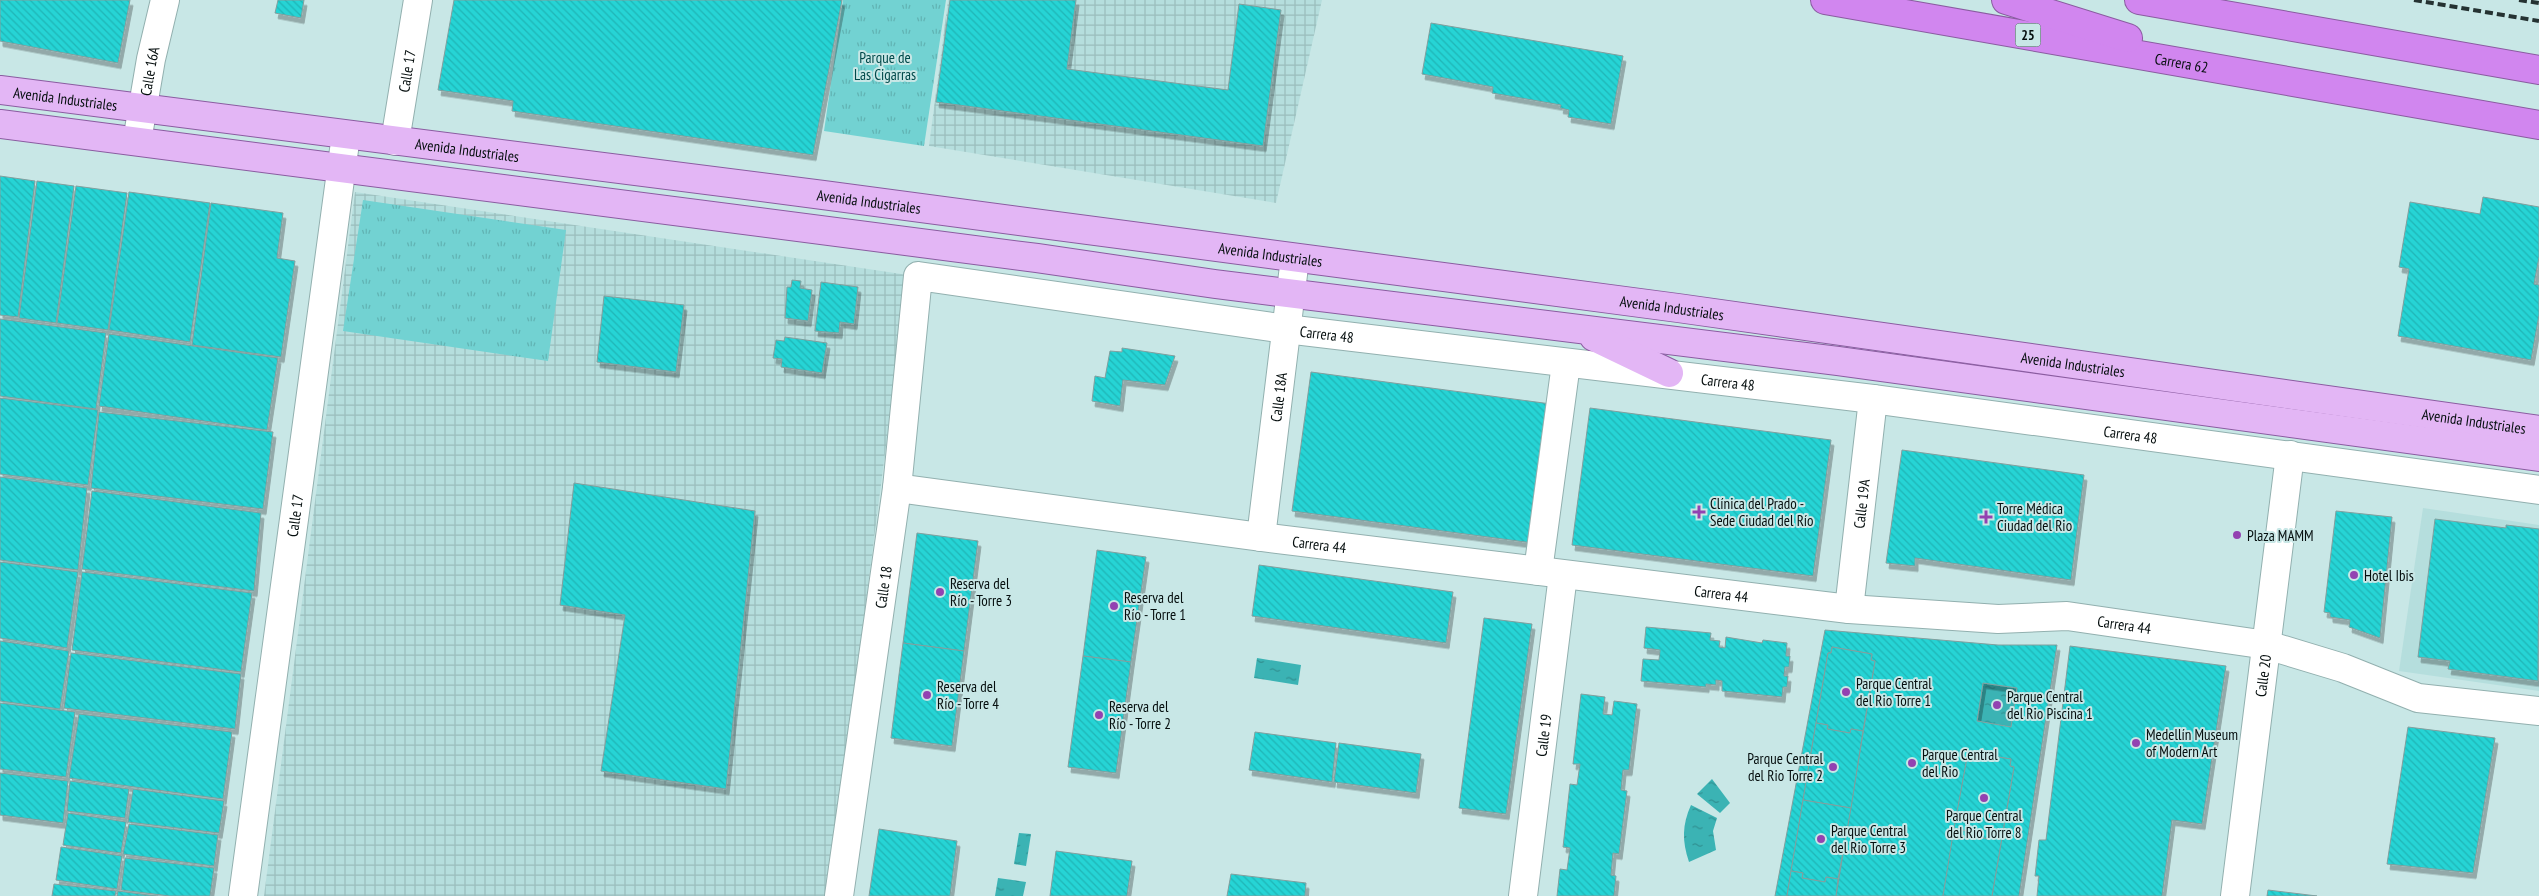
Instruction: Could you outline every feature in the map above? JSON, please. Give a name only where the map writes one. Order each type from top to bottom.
[{"type":"highway","name":"Carrera 62","points":[[1825,0],[2539,125]]},
{"type":"highway","points":[[2006,0],[2232,70]]},
{"type":"highway","points":[[2139,0],[2539,70]]},
{"type":"main road","name":"Avenida Industriales","points":[[0,90],[813,193],[1687,309],[2539,430]]},
{"type":"main road","name":"Avenida Industriales","points":[[0,124],[1290,293],[1574,327],[2539,457]]},
{"type":"main road","points":[[1574,327],[1668,373]]},
{"type":"street","name":"Calle 16A","points":[[136,142],[165,0]]},
{"type":"street","name":"Calle 17","points":[[395,141],[418,0]]},
{"type":"street","name":"Calle 17","points":[[243,896],[346,135]]},
{"type":"street","name":"Calle 18A","points":[[1261,537],[1295,258]]},
{"type":"street","name":"Carrera 48","points":[[918,276],[1286,329],[1668,373],[2290,455],[2539,490]]},
{"type":"street","name":"Calle 18","points":[[840,896],[897,488],[918,276]]},
{"type":"street","name":"Calle 19","points":[[1523,896],[1551,573],[1565,371]]},
{"type":"street","name":"Calle 19A","points":[[1849,608],[1873,400]]},
{"type":"street","name":"Calle 20","points":[[2235,896],[2290,455]]},
{"type":"street","name":"Carrera 44","points":[[897,488],[1261,537],[1849,608],[1998,619],[2067,616],[2267,645],[2343,668],[2418,698],[2539,711]]},
{"type":"shaded area","points":[[948,0],[1322,0],[1276,203],[929,146]]},
{"type":"shaded area","points":[[355,192],[908,275],[828,896],[264,896]]},
{"type":"shaded area","points":[[2423,508],[2539,525],[2539,691],[2399,671]]},
{"type":"green space","name":"Parque de Las Cigarras","points":[[843,0],[946,0],[924,146],[824,131]]},
{"type":"green space","points":[[363,200],[566,230],[548,361],[343,331]]},
{"type":"water","points":[[1257,658],[1301,665],[1298,685],[1254,678]]},
{"type":"water","name":"Parque Central del Rio Piscina 1","points":[[1983,683],[2017,688],[2011,727],[1977,721]]},
{"type":"water","points":[[1712,779],[1730,803],[1720,813],[1697,794]]},
{"type":"water","points":[[1691,805],[1717,818],[1713,831],[1716,850],[1689,862],[1684,833]]},
{"type":"water","points":[[1019,833],[1031,834],[1026,866],[1014,864]]},
{"type":"water","points":[[998,878],[1026,882],[1023,896],[995,896]]},
{"type":"building","points":[[0,0],[130,0],[118,63],[0,41]]},
{"type":"building","points":[[278,0],[304,0],[301,18],[275,13]]},
{"type":"building","points":[[454,0],[842,0],[813,155],[512,111],[513,101],[438,90]]},
{"type":"building","points":[[950,0],[1076,0],[1067,69],[1228,90],[1239,4],[1281,10],[1263,146],[936,102]]},
{"type":"building","points":[[1431,23],[1623,56],[1611,124],[1568,117],[1569,110],[1560,108],[1561,105],[1492,93],[1493,87],[1422,74]]},
{"type":"building","points":[[0,176],[35,181],[18,317],[0,315]]},
{"type":"building","points":[[37,181],[74,186],[56,323],[19,318]]},
{"type":"building","points":[[76,186],[127,193],[108,330],[57,323]]},
{"type":"building","points":[[129,192],[210,203],[190,342],[109,330]]},
{"type":"building","points":[[2483,197],[2539,207],[2539,257],[2534,284],[2539,285],[2539,315],[2531,360],[2398,336],[2409,269],[2399,267],[2410,202],[2480,214]]},
{"type":"building","points":[[211,203],[283,213],[277,258],[295,261],[281,357],[192,345]]},
{"type":"building","points":[[792,280],[801,281],[800,288],[812,290],[808,321],[785,318],[787,287],[791,287]]},
{"type":"building","points":[[821,282],[858,287],[854,324],[840,322],[839,333],[815,331]]},
{"type":"building","points":[[604,296],[684,305],[676,372],[597,362]]},
{"type":"building","points":[[0,319],[106,333],[96,409],[0,396]]},
{"type":"building","points":[[109,334],[278,358],[267,430],[99,406]]},
{"type":"building","points":[[785,337],[827,343],[822,373],[781,367],[782,359],[773,358],[776,340],[784,341]]},
{"type":"building","points":[[1122,348],[1175,356],[1165,385],[1123,380],[1120,406],[1092,401],[1095,376],[1105,378],[1110,351],[1122,352]]},
{"type":"building","points":[[1311,372],[1551,404],[1533,543],[1292,511]]},
{"type":"building","points":[[0,398],[98,410],[88,485],[0,474]]},
{"type":"building","name":"Clínica del Prado - Sede Ciudad del Río","points":[[1590,408],[1831,440],[1813,576],[1572,545]]},
{"type":"building","points":[[99,412],[273,432],[263,509],[91,488]]},
{"type":"building","name":"Torre Médica Ciudad del Rio","points":[[1902,450],[2084,475],[2071,580],[1915,558],[1915,566],[1886,563]]},
{"type":"building","points":[[0,477],[87,488],[78,570],[0,560]]},
{"type":"building","points":[[574,483],[755,511],[726,789],[601,771],[625,615],[560,605]]},
{"type":"building","points":[[92,491],[261,513],[254,591],[82,569]]},
{"type":"building","points":[[2336,511],[2392,517],[2380,638],[2349,627],[2350,620],[2330,617],[2330,613],[2324,612]]},
{"type":"building","points":[[2435,519],[2506,528],[2506,525],[2539,529],[2538,681],[2448,669],[2450,661],[2418,657]]},
{"type":"building","name":"Reserva del Río - Torre 3","points":[[917,533],[978,541],[964,651],[903,643]]},
{"type":"building","name":"Reserva del Río - Torre 1","points":[[1097,550],[1146,557],[1131,662],[1083,656]]},
{"type":"building","points":[[0,562],[78,572],[67,648],[0,638]]},
{"type":"building","points":[[1259,565],[1453,592],[1446,643],[1252,616]]},
{"type":"building","points":[[82,572],[252,593],[241,672],[72,650]]},
{"type":"building","points":[[1484,618],[1532,624],[1506,814],[1459,808]]},
{"type":"building","points":[[1646,627],[1711,633],[1710,640],[1720,641],[1719,647],[1725,648],[1726,637],[1762,643],[1763,640],[1787,643],[1786,656],[1790,656],[1789,667],[1785,667],[1784,676],[1788,676],[1787,687],[1783,687],[1782,697],[1722,691],[1722,681],[1716,680],[1716,685],[1706,684],[1706,687],[1641,681],[1643,659],[1659,660],[1660,650],[1644,648]]},
{"type":"building","name":"Parque Central del Rio","points":[[1825,630],[1998,645],[2057,645],[2019,896],[1992,896],[2014,767],[2010,766],[2011,759],[1971,753],[1969,759],[1967,758],[1943,896],[1836,896],[1875,661],[1871,660],[1872,654],[1832,647],[1831,653],[1828,653],[1787,896],[1775,896]],"holes":[[[1983,683],[2017,688],[2011,727],[1977,721]]]},
{"type":"building","points":[[0,641],[69,651],[60,709],[0,701]]},
{"type":"building","name":"Reserva del Río - Torre 4","points":[[903,643],[964,651],[952,746],[891,738]]},
{"type":"building","name":"Medellín Museum of Modern Art","points":[[2070,646],[2226,666],[2202,824],[2172,820],[2162,896],[2037,896],[2039,876],[2035,876],[2039,840],[2046,840]]},
{"type":"building","name":"Parque Central del Rio Torre 1","points":[[1832,647],[1872,654],[1871,660],[1875,661],[1863,731],[1851,729],[1850,733],[1827,729],[1828,725],[1816,723],[1828,653],[1831,653]]},
{"type":"building","points":[[71,653],[241,674],[235,729],[64,708]]},
{"type":"building","name":"Reserva del Río - Torre 2","points":[[1083,656],[1131,662],[1116,773],[1068,767]]},
{"type":"building","points":[[1581,694],[1605,697],[1603,714],[1612,715],[1614,701],[1637,704],[1629,770],[1623,770],[1621,790],[1627,791],[1619,854],[1613,853],[1611,875],[1616,876],[1614,896],[1557,896],[1560,869],[1567,870],[1570,848],[1563,847],[1570,784],[1577,785],[1580,764],[1573,764]]},
{"type":"building","points":[[0,703],[75,712],[66,777],[0,769]]},
{"type":"building","points":[[79,714],[232,732],[223,799],[69,778]]},
{"type":"building","name":"Parque Central del Rio Torre 2","points":[[1816,723],[1828,725],[1827,729],[1850,733],[1851,729],[1863,731],[1851,808],[1803,800]]},
{"type":"building","points":[[2408,727],[2495,738],[2473,873],[2387,864]]},
{"type":"building","points":[[1255,732],[1336,743],[1332,782],[1249,770]]},
{"type":"building","points":[[1339,743],[1421,754],[1416,793],[1334,782]]},
{"type":"building","name":"Parque Central del Rio Torre 8","points":[[1971,753],[2011,759],[2010,766],[2014,767],[2002,837],[1990,834],[1989,839],[1966,835],[1967,831],[1954,828],[1967,758],[1969,759]]},
{"type":"building","points":[[0,773],[68,781],[63,823],[0,815]]},
{"type":"building","points":[[70,781],[129,789],[125,818],[67,811]]},
{"type":"building","points":[[133,789],[224,801],[219,833],[128,822]]},
{"type":"building","name":"Parque Central del Rio Torre 3","points":[[1803,800],[1851,808],[1838,879],[1826,877],[1825,882],[1802,878],[1803,873],[1791,871]]},
{"type":"building","points":[[68,813],[126,822],[121,853],[63,845]]},
{"type":"building","points":[[129,824],[218,835],[214,866],[123,854]]},
{"type":"building","points":[[1954,828],[1967,831],[1966,835],[1989,839],[1990,834],[2002,837],[1992,896],[1943,896]]},
{"type":"building","points":[[879,829],[957,841],[950,896],[869,896]]},
{"type":"building","points":[[61,847],[122,856],[117,889],[56,880]]},
{"type":"building","points":[[1056,851],[1132,861],[1127,896],[1050,896]]},
{"type":"building","points":[[125,858],[214,868],[210,896],[170,896],[121,890]]},
{"type":"building","points":[[1791,871],[1803,873],[1802,878],[1825,882],[1826,877],[1838,879],[1836,896],[1787,896]]},
{"type":"building","points":[[1231,874],[1306,883],[1305,896],[1227,896]]},
{"type":"building","points":[[54,884],[116,891],[115,896],[52,896]]},
{"type":"building","points":[[2268,890],[2317,896],[2267,896]]},
{"type":"building","points":[[118,891],[156,896],[117,896]]},
{"type":"railway","points":[[2414,0],[2539,21]]},
{"type":"railway","points":[[2519,0],[2539,3]]},
{"type":"place","name":"Clínica del Prado - Sede Ciudad del Río","points":[[1699,512]]},
{"type":"place","name":"Torre Médica Ciudad del Rio","points":[[1986,517]]},
{"type":"place","name":"Plaza MAMM","points":[[2237,535]]},
{"type":"place","name":"Hotel Ibis","points":[[2354,575]]},
{"type":"place","name":"Reserva del Río - Torre 3","points":[[940,592]]},
{"type":"place","name":"Reserva del Río - Torre 1","points":[[1114,606]]},
{"type":"place","name":"Parque Central del Rio Torre 1","points":[[1846,692]]},
{"type":"place","name":"Reserva del Río - Torre 4","points":[[927,695]]},
{"type":"place","name":"Parque Central del Rio Piscina 1","points":[[1997,705]]},
{"type":"place","name":"Reserva del Río - Torre 2","points":[[1099,715]]},
{"type":"place","name":"Medellín Museum of Modern Art","points":[[2136,743]]},
{"type":"place","name":"Parque Central del Rio","points":[[1912,763]]},
{"type":"place","name":"Parque Central del Rio Torre 2","points":[[1833,767]]},
{"type":"place","name":"Parque Central del Rio Torre 8","points":[[1984,798]]},
{"type":"place","name":"Parque Central del Rio Torre 3","points":[[1821,839]]}]
